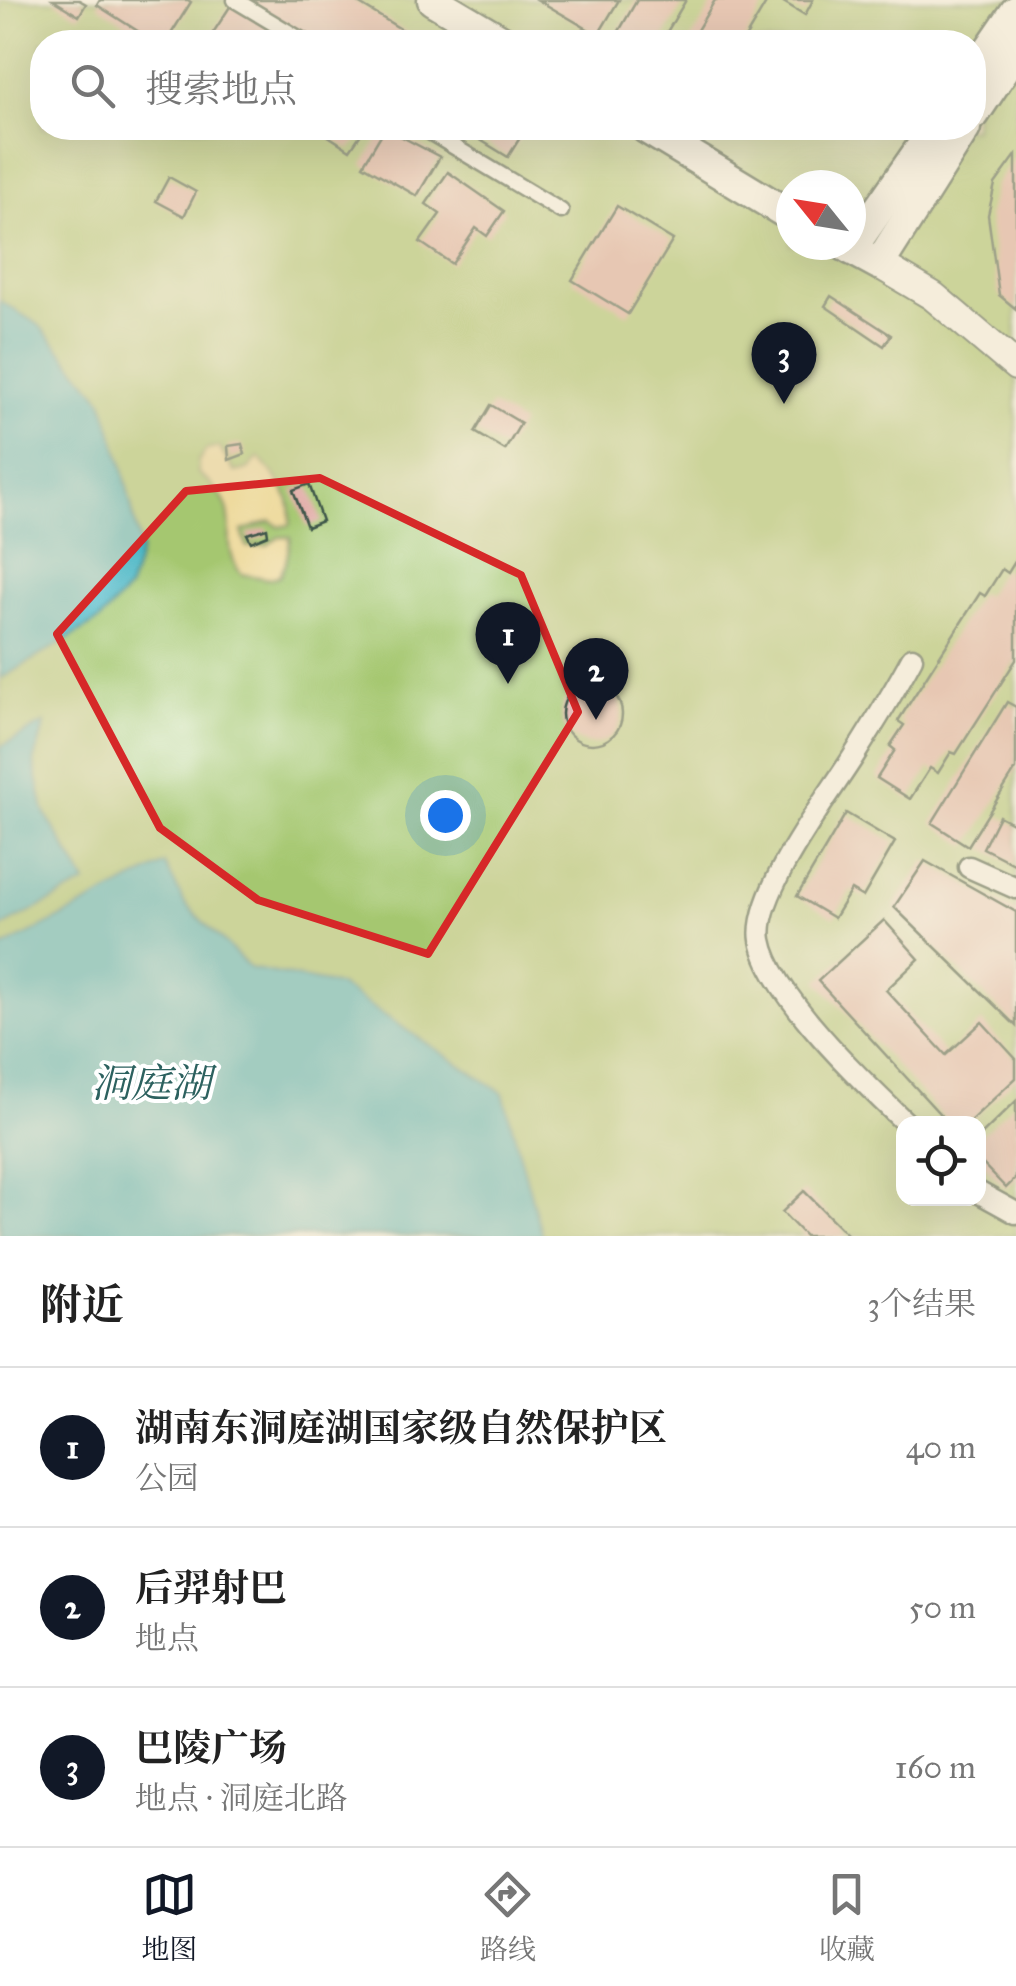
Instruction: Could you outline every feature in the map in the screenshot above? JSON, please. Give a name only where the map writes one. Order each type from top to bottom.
[{"type":"main road","points":[[434,0],[484,30]]},
{"type":"main road","points":[[462,0],[512,30]]},
{"type":"main road","points":[[986,55],[1016,11]]},
{"type":"main road","points":[[986,96],[1016,52]]},
{"type":"main road","points":[[666,140],[776,207]]},
{"type":"main road","points":[[690,140],[776,191]]},
{"type":"main road","points":[[866,239],[928,140]]},
{"type":"main road","points":[[866,241],[954,140]]},
{"type":"main road","points":[[866,250],[933,296],[1016,366]]},
{"type":"street","points":[[236,0],[285,30]]},
{"type":"street","points":[[444,140],[561,211]]},
{"type":"street","points":[[900,1116],[794,1007],[772,972],[760,937],[767,901],[781,870],[912,658]]},
{"type":"street","points":[[969,867],[1016,888]]},
{"type":"street","points":[[986,1196],[1016,1213]]},
{"type":"highlighted area","points":[[320,478],[521,575],[578,712],[428,954],[258,900],[160,828],[57,634],[186,491]]},
{"type":"green space","points":[[0,0],[1016,0],[1016,1236],[0,1236]]},
{"type":"sand","points":[[219,447],[235,472],[248,469],[259,457],[287,496],[290,525],[279,527],[271,521],[242,531],[247,547],[291,537],[279,576],[269,579],[241,574],[233,560],[224,501],[198,473],[198,461],[206,450]]},
{"type":"water","points":[[0,301],[39,325],[102,399],[122,464],[141,550],[129,588],[100,620],[0,679]]},
{"type":"water","points":[[45,723],[34,763],[44,811],[86,883],[0,928],[0,747]]},
{"type":"water","name":"洞庭湖","points":[[165,864],[185,904],[250,968],[338,985],[503,1093],[542,1236],[0,1236],[0,949]]},
{"type":"building","points":[[53,0],[79,0],[86,4],[79,16]]},
{"type":"building","points":[[100,0],[191,2],[174,30],[136,30],[97,5]]},
{"type":"building","points":[[244,0],[353,0],[402,30],[295,30]]},
{"type":"building","points":[[538,0],[619,0],[601,30],[589,30]]},
{"type":"building","points":[[637,0],[686,0],[668,30],[620,30]]},
{"type":"building","points":[[715,0],[768,0],[750,30],[697,30]]},
{"type":"building","points":[[780,0],[813,0],[805,15]]},
{"type":"building","points":[[233,2],[277,30],[215,30]]},
{"type":"building","points":[[335,140],[357,140],[350,150]]},
{"type":"building","points":[[378,140],[408,140],[440,157],[417,196],[363,165]]},
{"type":"building","points":[[480,140],[519,140],[508,157]]},
{"type":"building","points":[[1016,155],[1016,309],[999,295],[988,215],[995,184]]},
{"type":"building","points":[[448,172],[504,211],[487,236],[476,228],[452,264],[420,242],[440,214],[426,204]]},
{"type":"building","points":[[169,177],[196,192],[184,216],[156,201]]},
{"type":"building","points":[[617,206],[673,240],[628,314],[572,280]]},
{"type":"building","points":[[831,296],[891,335],[884,346],[825,306]]},
{"type":"building","points":[[491,405],[521,423],[505,450],[475,432]]},
{"type":"building","points":[[242,444],[245,454],[229,460],[228,446]]},
{"type":"building","points":[[309,484],[322,521],[307,527],[293,490]]},
{"type":"building","points":[[267,528],[268,535],[251,542],[247,534]]},
{"type":"building","points":[[1016,560],[1016,660],[956,754],[951,752],[938,773],[930,768],[910,799],[877,778],[895,750],[890,746],[904,725],[898,721],[980,593],[985,596],[1002,569],[1008,573]]},
{"type":"building","points":[[592,684],[613,693],[622,714],[613,735],[592,744],[571,735],[562,714],[571,693]]},
{"type":"building","points":[[1007,702],[1016,707],[1016,769],[968,846],[932,823]]},
{"type":"building","points":[[846,813],[895,842],[863,897],[851,890],[834,918],[797,896]]},
{"type":"building","points":[[999,816],[1016,825],[1016,865],[983,848]]},
{"type":"building","points":[[925,861],[1016,912],[1016,1026],[894,907]]},
{"type":"building","points":[[884,920],[919,959],[886,990],[946,1055],[982,1022],[1016,1059],[1016,1078],[976,1116],[942,1116],[818,981]]},
{"type":"building","points":[[1016,1101],[1016,1178],[1006,1188],[986,1167],[986,1130]]},
{"type":"building","points":[[804,1191],[847,1234],[805,1236],[782,1212]]},
{"type":"place","name":"巴陵广场","points":[[784,404]]},
{"type":"place","name":"湖南东洞庭湖国家级自然保护区","points":[[508,684]]},
{"type":"place","name":"后羿射巴","points":[[596,720]]}]
